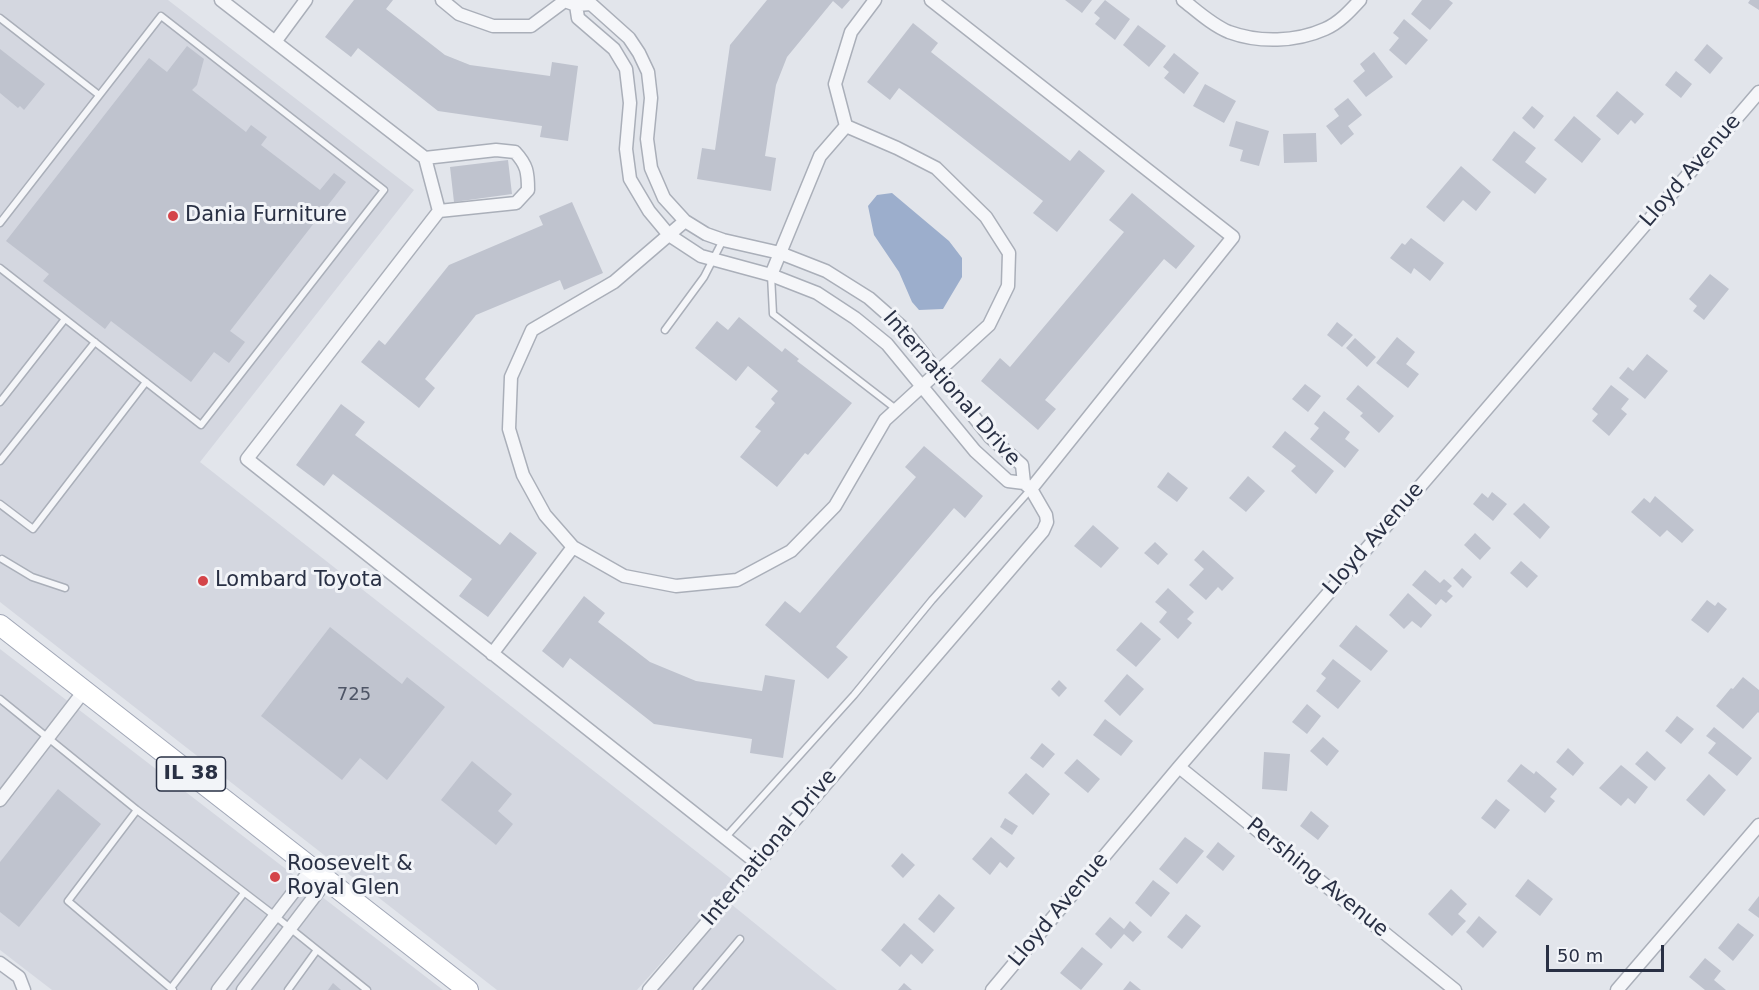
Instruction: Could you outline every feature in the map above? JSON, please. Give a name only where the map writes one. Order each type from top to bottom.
[{"type":"main road","name":"IL 38","points":[[0,625],[468,990]]},
{"type":"street","points":[[221,0],[425,158],[439,211]]},
{"type":"street","points":[[275,42],[306,0]]},
{"type":"street","points":[[441,0],[459,14],[493,26],[531,26],[569,2]]},
{"type":"street","points":[[846,126],[835,84],[851,32],[875,0]]},
{"type":"street","points":[[931,0],[1233,237],[1028,486]]},
{"type":"street","points":[[1183,0],[1228,32],[1250,38],[1284,40],[1324,30],[1347,15],[1360,0]]},
{"type":"street","name":"International Drive","points":[[569,2],[591,4],[629,38],[639,53],[648,72],[651,98],[647,139],[651,168],[664,198],[685,221],[706,234],[780,253],[826,271],[868,298],[902,327],[990,437],[1022,465],[1028,486],[1046,515],[1047,522],[1043,531],[649,990]]},
{"type":"street","name":"International Drive","points":[[569,2],[578,18],[614,49],[626,69],[630,103],[626,149],[630,179],[649,211],[669,235],[701,256],[771,275],[817,293],[855,318],[887,344],[975,451],[1008,481],[1028,486]]},
{"type":"street","name":"Lloyd Avenue","points":[[992,990],[1179,767],[1759,92]]},
{"type":"street","points":[[771,275],[820,156],[846,126]]},
{"type":"street","points":[[685,221],[614,282],[532,330],[511,376],[509,429],[523,475],[544,515],[573,547],[624,576],[676,586],[737,580],[790,551],[835,506],[885,420],[989,325],[1008,286],[1009,253],[986,217],[936,168],[846,126]]},
{"type":"street","points":[[425,158],[496,150],[515,152],[525,163],[528,190],[516,203],[439,211],[247,459],[757,863]]},
{"type":"street","points":[[492,654],[573,547]]},
{"type":"street","points":[[0,800],[84,691]]},
{"type":"street","name":"Pershing Avenue","points":[[1179,767],[1455,990]]},
{"type":"street","points":[[1617,990],[1759,825]]},
{"type":"street","points":[[218,990],[312,868]]},
{"type":"street","points":[[243,990],[327,880]]},
{"type":"street","points":[[0,963],[19,977],[24,990]]},
{"type":"lane","points":[[0,223],[161,16],[384,190],[201,425],[0,268]]},
{"type":"lane","points":[[0,18],[99,95]]},
{"type":"lane","points":[[664,330],[704,278],[723,240]]},
{"type":"lane","points":[[771,275],[773,315],[896,409]]},
{"type":"lane","points":[[0,402],[64,319]]},
{"type":"lane","points":[[0,461],[95,342]]},
{"type":"lane","points":[[0,504],[33,529],[146,382]]},
{"type":"lane","points":[[724,838],[854,695],[1028,486]]},
{"type":"lane","points":[[1,559],[32,577],[65,588]]},
{"type":"lane","points":[[0,699],[137,810],[367,990]]},
{"type":"lane","points":[[137,810],[68,901],[172,989],[244,893]]},
{"type":"lane","points":[[697,990],[740,939]]},
{"type":"lane","points":[[288,990],[317,950]]},
{"type":"shaded area","points":[[0,0],[168,0],[414,190],[200,462],[734,881],[637,990],[497,990],[0,602]]},
{"type":"shaded area","points":[[0,649],[443,990],[52,990],[0,950]]},
{"type":"shaded area","points":[[731,904],[837,990],[657,990]]},
{"type":"water","points":[[892,193],[949,241],[962,258],[962,277],[943,309],[919,310],[912,302],[899,272],[874,235],[868,206],[877,195]]},
{"type":"building","points":[[354,0],[393,0],[386,9],[445,55],[470,65],[550,76],[552,62],[578,66],[568,141],[540,137],[542,126],[438,111],[358,48],[351,57],[325,37]]},
{"type":"building","points":[[767,0],[850,0],[842,9],[833,1],[787,57],[776,85],[765,156],[776,158],[771,191],[697,179],[702,148],[715,150],[730,45]]},
{"type":"building","points":[[1065,0],[1092,0],[1082,13]]},
{"type":"building","points":[[1105,0],[1130,19],[1115,40],[1095,24],[1100,18],[1094,13]]},
{"type":"building","points":[[1422,0],[1449,0],[1453,3],[1430,30],[1411,14]]},
{"type":"building","points":[[1750,0],[1759,0],[1759,10],[1748,3]]},
{"type":"building","points":[[1404,19],[1428,40],[1406,65],[1389,50],[1399,38],[1393,33]]},
{"type":"building","points":[[913,23],[938,43],[931,52],[1070,161],[1079,150],[1105,171],[1057,232],[1033,213],[1043,201],[899,88],[890,100],[867,82]]},
{"type":"building","points":[[1138,25],[1166,46],[1149,67],[1123,45]]},
{"type":"building","points":[[1707,44],[1723,58],[1710,74],[1694,60]]},
{"type":"building","name":"Dania Furniture","points":[[187,46],[204,59],[197,85],[192,90],[246,132],[251,125],[267,137],[261,145],[320,190],[334,173],[346,182],[230,331],[245,342],[229,363],[214,352],[191,382],[111,321],[105,329],[43,281],[49,274],[6,241],[149,58],[167,72]]},
{"type":"building","points":[[0,49],[45,84],[24,110],[20,106],[18,108],[0,93]]},
{"type":"building","points":[[1374,52],[1393,77],[1366,97],[1353,81],[1365,71],[1360,64]]},
{"type":"building","points":[[1174,53],[1199,73],[1184,94],[1164,78],[1169,72],[1163,67]]},
{"type":"building","points":[[1676,71],[1692,84],[1681,98],[1665,85]]},
{"type":"building","points":[[1205,84],[1236,101],[1224,123],[1193,106]]},
{"type":"building","points":[[1617,91],[1644,114],[1635,124],[1631,120],[1618,135],[1596,116]]},
{"type":"building","points":[[1348,98],[1362,115],[1348,126],[1354,134],[1341,145],[1326,126],[1339,116],[1334,109]]},
{"type":"building","points":[[1532,106],[1544,116],[1534,129],[1522,118]]},
{"type":"building","points":[[1574,116],[1601,139],[1582,163],[1554,140]]},
{"type":"building","points":[[1236,121],[1269,131],[1259,166],[1240,161],[1243,150],[1229,146]]},
{"type":"building","points":[[1514,131],[1536,148],[1525,162],[1547,179],[1535,194],[1492,160]]},
{"type":"building","points":[[1316,133],[1317,162],[1284,163],[1283,134]]},
{"type":"building","points":[[508,160],[512,194],[454,202],[450,167]]},
{"type":"building","points":[[1461,166],[1491,192],[1476,211],[1463,200],[1444,222],[1426,207]]},
{"type":"building","points":[[1132,193],[1195,246],[1176,269],[1164,259],[1045,400],[1056,409],[1038,430],[981,381],[1000,358],[1010,367],[1124,232],[1109,220]]},
{"type":"building","points":[[572,202],[603,273],[564,290],[560,280],[476,315],[425,379],[435,388],[419,408],[361,362],[379,340],[385,345],[449,265],[543,225],[539,216]]},
{"type":"building","points":[[1411,238],[1444,263],[1430,281],[1414,268],[1411,274],[1390,258],[1402,243],[1405,245]]},
{"type":"building","points":[[1710,274],[1729,289],[1704,320],[1693,311],[1697,306],[1689,299]]},
{"type":"building","points":[[739,317],[782,352],[785,348],[799,359],[797,361],[852,403],[808,455],[805,453],[777,487],[740,457],[761,431],[755,427],[775,403],[771,399],[778,391],[748,366],[736,381],[695,348],[717,321],[728,330]]},
{"type":"building","points":[[1337,322],[1353,335],[1342,347],[1327,335]]},
{"type":"building","points":[[1397,337],[1415,352],[1406,364],[1419,374],[1408,388],[1376,363]]},
{"type":"building","points":[[1355,338],[1376,357],[1367,367],[1346,348]]},
{"type":"building","points":[[1647,354],[1668,371],[1645,399],[1619,378],[1628,367],[1633,371]]},
{"type":"building","points":[[1305,384],[1321,396],[1308,412],[1292,399]]},
{"type":"building","points":[[1358,385],[1394,416],[1379,433],[1360,416],[1363,413],[1346,399]]},
{"type":"building","points":[[1611,385],[1629,399],[1621,409],[1627,414],[1609,436],[1592,421],[1598,414],[1592,409]]},
{"type":"building","points":[[341,404],[365,422],[355,435],[500,545],[510,532],[537,553],[488,617],[459,596],[472,579],[333,474],[324,486],[296,465]]},
{"type":"building","points":[[1324,411],[1350,432],[1345,439],[1359,450],[1345,468],[1310,439],[1319,428],[1314,424]]},
{"type":"building","points":[[1285,431],[1334,471],[1316,494],[1291,471],[1296,466],[1272,447]]},
{"type":"building","points":[[924,446],[983,496],[965,518],[954,508],[836,647],[848,657],[828,679],[765,625],[785,601],[800,613],[916,477],[905,467]]},
{"type":"building","points":[[1168,472],[1188,488],[1177,502],[1157,487]]},
{"type":"building","points":[[1248,476],[1265,491],[1246,512],[1229,498]]},
{"type":"building","points":[[1492,492],[1507,504],[1493,521],[1473,504],[1482,493],[1488,498]]},
{"type":"building","points":[[1655,496],[1694,530],[1682,543],[1667,530],[1660,537],[1631,512],[1644,498],[1650,503]]},
{"type":"building","points":[[1524,503],[1550,527],[1540,539],[1513,514]]},
{"type":"building","points":[[1093,525],[1119,548],[1101,568],[1074,546]]},
{"type":"building","points":[[1475,533],[1491,548],[1480,560],[1464,545]]},
{"type":"building","points":[[1155,542],[1168,554],[1158,565],[1144,553]]},
{"type":"building","points":[[1203,550],[1234,578],[1222,591],[1218,587],[1206,600],[1189,585],[1204,569],[1194,560]]},
{"type":"building","points":[[1521,561],[1538,576],[1527,588],[1510,573]]},
{"type":"building","points":[[1462,568],[1472,577],[1463,588],[1453,578]]},
{"type":"building","points":[[1425,570],[1440,583],[1444,579],[1452,586],[1447,591],[1453,596],[1446,603],[1441,599],[1436,605],[1412,585]]},
{"type":"building","points":[[1168,588],[1194,612],[1187,619],[1192,623],[1178,639],[1159,622],[1167,612],[1155,602]]},
{"type":"building","points":[[1408,593],[1432,615],[1421,628],[1412,621],[1404,629],[1389,615]]},
{"type":"building","points":[[584,596],[605,613],[598,622],[650,662],[696,681],[762,691],[765,675],[795,680],[783,758],[750,753],[752,739],[654,724],[570,658],[563,668],[542,651]]},
{"type":"building","points":[[1707,600],[1715,606],[1718,602],[1727,609],[1708,633],[1691,620]]},
{"type":"building","points":[[1141,622],[1161,639],[1136,667],[1116,650]]},
{"type":"building","points":[[1356,625],[1388,651],[1371,671],[1339,646]]},
{"type":"building","points":[[330,627],[402,684],[407,677],[445,707],[387,780],[360,758],[342,780],[261,716]]},
{"type":"building","points":[[1333,659],[1361,681],[1338,709],[1316,691],[1326,678],[1321,674]]},
{"type":"building","points":[[1127,674],[1144,689],[1120,716],[1104,701]]},
{"type":"building","points":[[1743,677],[1759,690],[1759,713],[1743,729],[1716,706]]},
{"type":"building","points":[[1059,680],[1067,688],[1059,697],[1051,689]]},
{"type":"building","points":[[1307,704],[1321,716],[1307,734],[1292,722]]},
{"type":"building","points":[[1677,716],[1694,729],[1681,744],[1665,731]]},
{"type":"building","points":[[1105,719],[1133,741],[1121,756],[1093,735]]},
{"type":"building","points":[[1714,727],[1752,758],[1737,776],[1708,753],[1716,743],[1706,736]]},
{"type":"building","points":[[1323,737],[1339,751],[1327,766],[1310,751]]},
{"type":"building","points":[[1042,743],[1055,754],[1043,768],[1030,758]]},
{"type":"building","points":[[1568,748],[1584,763],[1573,776],[1556,762]]},
{"type":"building","points":[[1647,751],[1666,768],[1655,781],[1635,764]]},
{"type":"building","points":[[1264,752],[1290,754],[1287,791],[1262,789]]},
{"type":"building","points":[[1077,759],[1100,779],[1088,793],[1064,773]]},
{"type":"building","points":[[472,761],[512,794],[498,811],[513,824],[496,845],[441,800]]},
{"type":"building","points":[[1521,764],[1534,774],[1536,771],[1557,789],[1550,797],[1555,801],[1545,813],[1507,781]]},
{"type":"building","points":[[1621,765],[1648,787],[1635,804],[1628,798],[1621,806],[1599,788]]},
{"type":"building","points":[[1026,773],[1050,794],[1033,815],[1008,793]]},
{"type":"building","points":[[1709,774],[1726,790],[1704,816],[1686,800]]},
{"type":"building","points":[[58,789],[101,824],[19,927],[0,912],[0,862]]},
{"type":"building","points":[[1496,799],[1510,810],[1495,829],[1481,818]]},
{"type":"building","points":[[1311,811],[1329,826],[1318,840],[1300,826]]},
{"type":"building","points":[[1005,818],[1018,826],[1012,835],[1000,827]]},
{"type":"building","points":[[991,837],[1015,858],[1007,868],[1000,862],[990,875],[972,859]]},
{"type":"building","points":[[1185,837],[1204,851],[1177,884],[1159,869]]},
{"type":"building","points":[[1218,842],[1235,856],[1223,871],[1206,857]]},
{"type":"building","points":[[902,853],[915,865],[903,878],[891,866]]},
{"type":"building","points":[[1528,879],[1553,899],[1540,916],[1515,896]]},
{"type":"building","points":[[1153,880],[1170,893],[1151,917],[1135,903]]},
{"type":"building","points":[[1451,889],[1467,904],[1458,914],[1466,921],[1452,936],[1428,914]]},
{"type":"building","points":[[939,894],[955,908],[934,933],[918,919]]},
{"type":"building","points":[[1759,896],[1759,918],[1748,910]]},
{"type":"building","points":[[1186,914],[1201,926],[1182,949],[1167,937]]},
{"type":"building","points":[[1479,916],[1497,932],[1483,948],[1466,932]]},
{"type":"building","points":[[1110,917],[1124,929],[1130,921],[1142,932],[1133,942],[1124,934],[1111,949],[1095,934]]},
{"type":"building","points":[[904,923],[934,950],[922,964],[911,954],[900,967],[881,950]]},
{"type":"building","points":[[1738,923],[1754,935],[1733,961],[1718,948]]},
{"type":"building","points":[[1082,947],[1103,964],[1081,990],[1060,973]]},
{"type":"building","points":[[1705,958],[1721,971],[1714,980],[1726,990],[1705,990],[1689,977]]},
{"type":"building","points":[[1130,981],[1141,990],[1123,990]]},
{"type":"building","points":[[333,983],[341,990],[328,990]]},
{"type":"building","points":[[904,983],[912,990],[898,990]]},
{"type":"place","name":"Dania Furniture","points":[[173,216]]},
{"type":"place","name":"Lombard Toyota","points":[[203,581]]},
{"type":"place","name":"Roosevelt & Royal Glen","points":[[275,877]]}]
